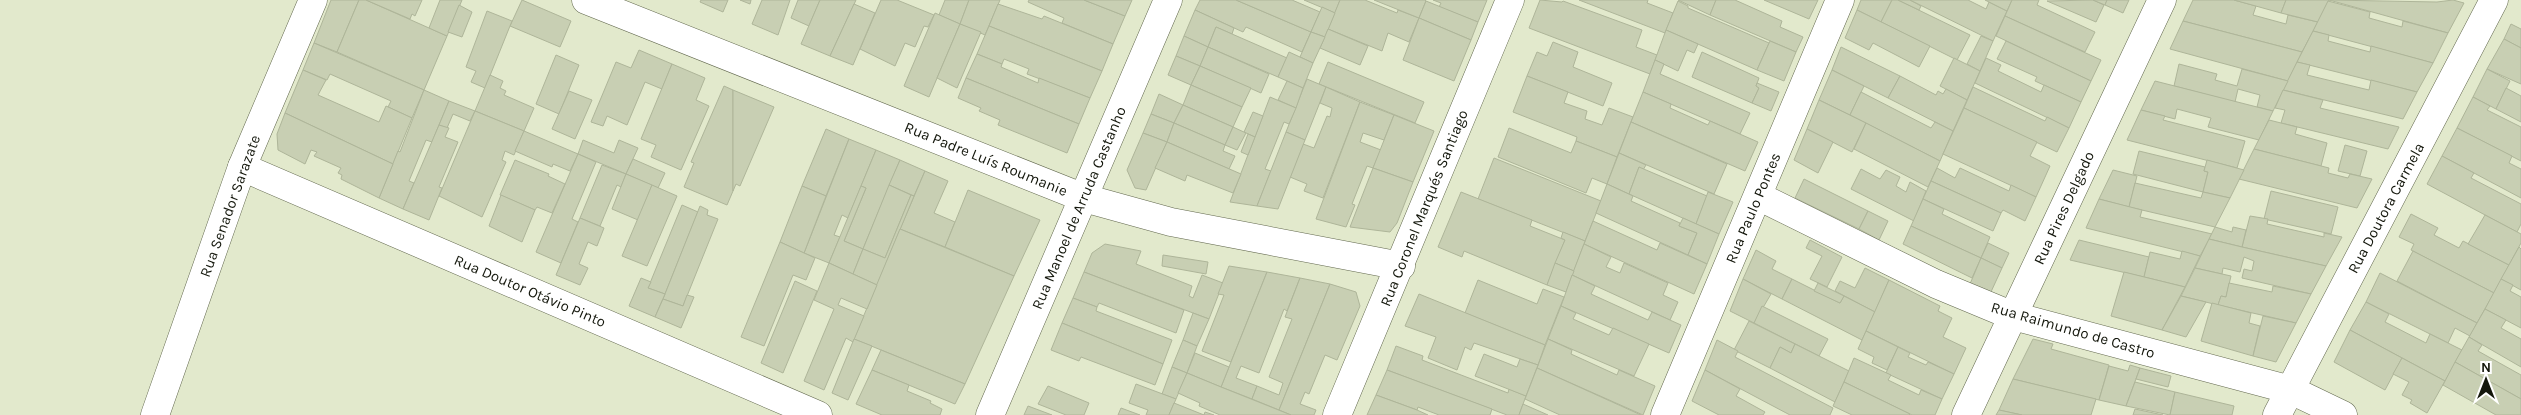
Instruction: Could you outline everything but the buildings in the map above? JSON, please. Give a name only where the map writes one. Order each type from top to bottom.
[{"type":"street","name":"Rua Senador Sarazate","points":[[154,415],[242,167],[313,0]]},
{"type":"street","name":"Rua Padre Luís Roumanie","points":[[586,0],[1084,198],[1171,222],[1401,266]]},
{"type":"street","name":"Rua Manoel de Arruda Castanho","points":[[990,415],[1168,0]]},
{"type":"street","name":"Rua Coronel Marqués Santiago","points":[[1337,415],[1401,266],[1510,0]]},
{"type":"street","name":"Rua Paulo Pontes","points":[[1665,415],[1840,0]]},
{"type":"street","name":"Rua Pires Delgado","points":[[1966,415],[2162,0]]},
{"type":"street","name":"Rua Doutora Carmela","points":[[2277,415],[2494,0]]},
{"type":"street","name":"Rua Doutor Otávio Pinto","points":[[242,167],[818,415]]},
{"type":"street","name":"Rua Raimundo de Castro","points":[[1758,196],[1936,284],[2013,316],[2291,390],[2343,415]]}]
